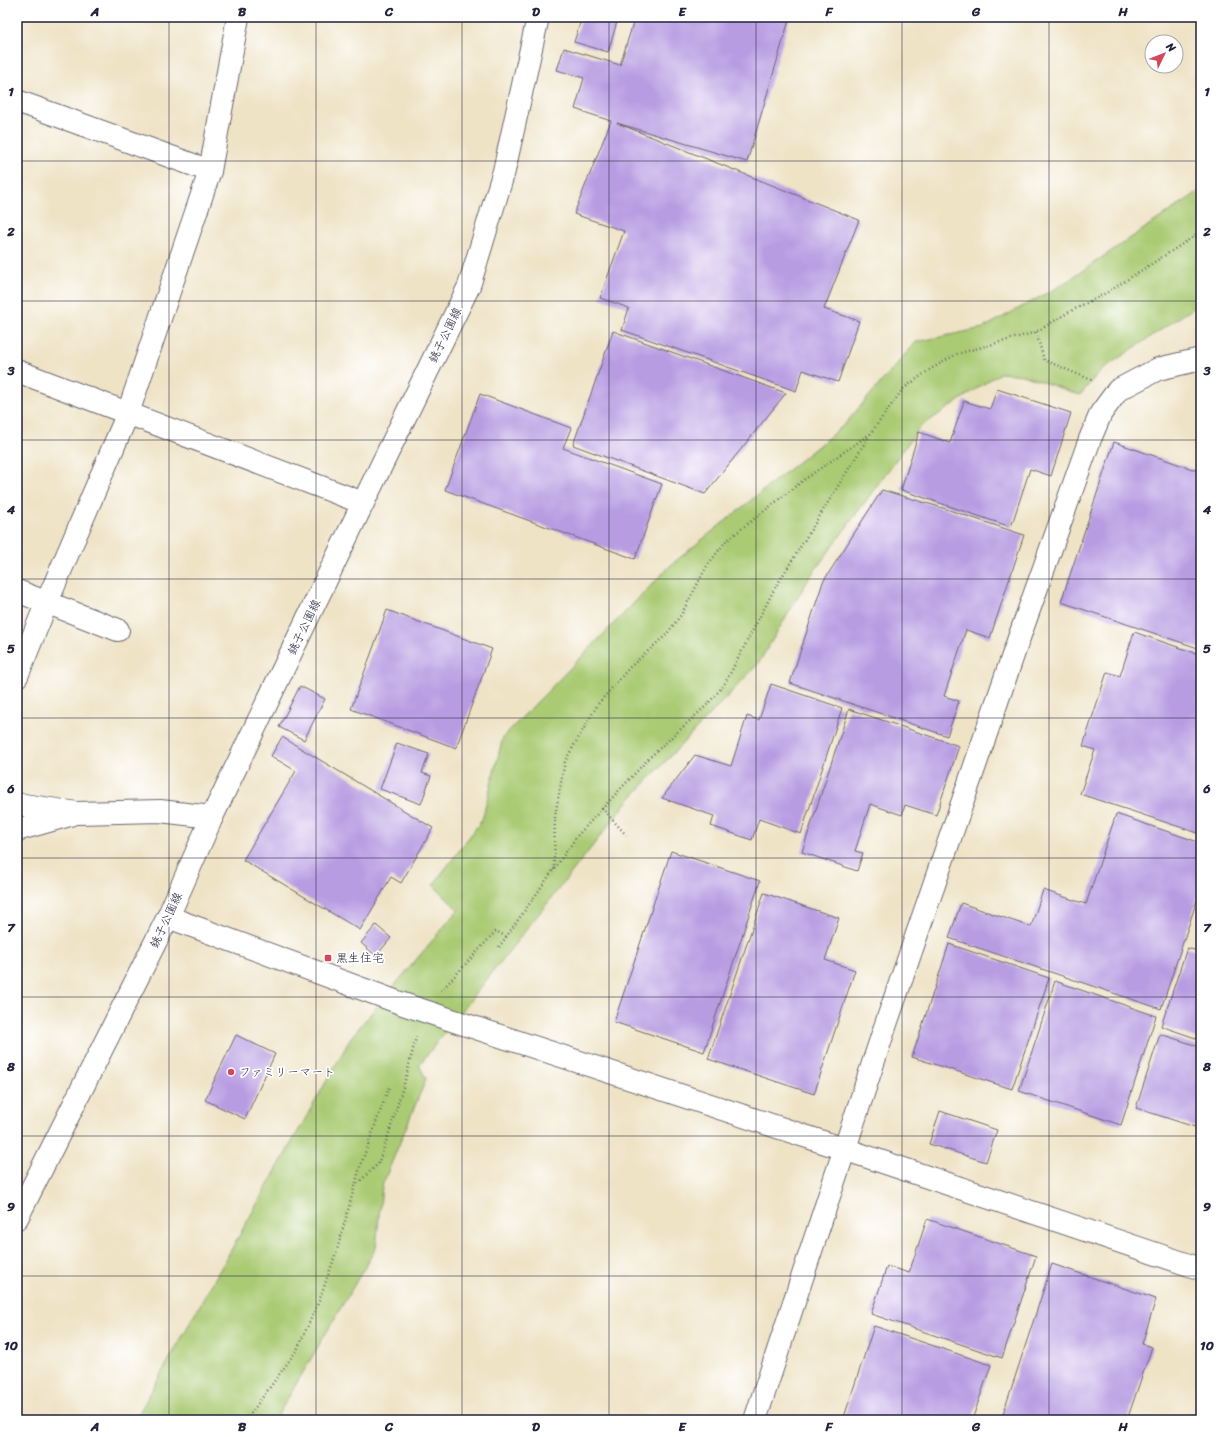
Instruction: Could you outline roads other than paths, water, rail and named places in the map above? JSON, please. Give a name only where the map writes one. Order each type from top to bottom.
[{"type":"street","points":[[17,676],[46,602],[128,413],[210,171],[238,17]]},
{"type":"street","name":"銚子公園線","points":[[17,1218],[168,917],[212,817],[469,286],[504,170],[538,17]]},
{"type":"street","points":[[17,101],[210,171]]},
{"type":"street","points":[[755,1420],[888,1016],[1020,635],[1090,439],[1101,413],[1118,390],[1158,369],[1201,359]]},
{"type":"street","points":[[17,371],[363,503]]},
{"type":"street","points":[[17,591],[118,630]]},
{"type":"street","points":[[17,804],[77,813],[160,811],[212,817]]},
{"type":"street","points":[[17,830],[77,813]]},
{"type":"street","points":[[168,917],[403,1004],[844,1148],[1201,1269]]},
{"type":"place","name":"黒生住宅","points":[[328,958]]},
{"type":"place","name":"ファミリーマート","points":[[231,1072]]}]
